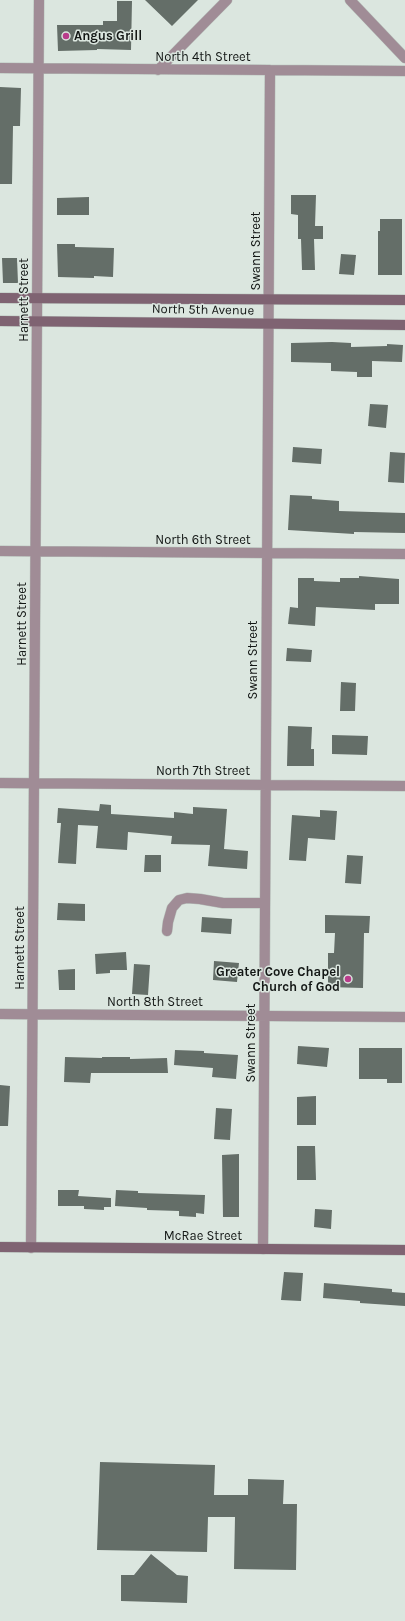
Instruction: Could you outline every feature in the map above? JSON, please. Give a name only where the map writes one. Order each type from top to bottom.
[{"type":"street","name":"Harnett Street","points":[[31,1248],[39,0]]},
{"type":"street","points":[[158,70],[227,0]]},
{"type":"street","points":[[350,0],[405,58]]},
{"type":"street","name":"North 4th Street","points":[[0,68],[405,71]]},
{"type":"street","name":"Swann Street","points":[[263,1249],[270,70]]},
{"type":"street","name":"North 5th Avenue","points":[[0,298],[405,300]]},
{"type":"street","name":"North 5th Avenue","points":[[0,321],[405,325]]},
{"type":"street","name":"North 6th Street","points":[[0,552],[405,554]]},
{"type":"street","name":"North 7th Street","points":[[0,783],[405,786]]},
{"type":"street","points":[[167,931],[172,908],[179,900],[187,898],[223,903],[265,903]]},
{"type":"street","name":"North 8th Street","points":[[0,1014],[405,1017]]},
{"type":"street","name":"McRae Street","points":[[0,1247],[405,1250]]},
{"type":"building","points":[[145,0],[198,0],[172,26]]},
{"type":"building","points":[[117,1],[132,1],[131,50],[97,49],[58,51],[57,25],[103,25],[103,21],[117,21]]},
{"type":"building","points":[[0,87],[21,88],[20,126],[13,126],[12,184],[0,184]]},
{"type":"building","points":[[291,195],[316,195],[315,226],[323,226],[323,239],[314,239],[315,270],[302,270],[301,239],[298,239],[298,215],[291,214]]},
{"type":"building","points":[[89,197],[89,215],[57,215],[57,198]]},
{"type":"building","points":[[380,219],[402,219],[402,275],[378,275],[378,231],[380,231]]},
{"type":"building","points":[[57,244],[75,244],[75,247],[114,248],[113,277],[58,277]]},
{"type":"building","points":[[341,254],[356,255],[354,275],[339,274]]},
{"type":"building","points":[[2,258],[17,258],[18,283],[3,283]]},
{"type":"building","points":[[291,343],[351,343],[351,347],[387,346],[387,344],[403,345],[402,362],[372,361],[372,377],[357,377],[357,372],[331,371],[331,363],[291,362]]},
{"type":"building","points":[[370,404],[388,405],[386,428],[368,426]]},
{"type":"building","points":[[293,447],[322,449],[321,464],[292,462]]},
{"type":"building","points":[[390,452],[405,453],[404,483],[388,482]]},
{"type":"building","points":[[290,495],[312,496],[312,499],[339,501],[339,511],[405,513],[405,533],[354,532],[354,534],[288,530]]},
{"type":"building","points":[[359,576],[399,579],[399,604],[375,604],[375,610],[316,607],[315,626],[288,624],[290,607],[298,608],[298,578],[314,578],[314,581],[340,582],[340,578],[359,578]]},
{"type":"building","points":[[287,648],[312,650],[311,662],[286,661]]},
{"type":"building","points":[[341,682],[356,683],[355,711],[340,711]]},
{"type":"building","points":[[288,726],[312,727],[311,749],[314,749],[314,766],[287,766]]},
{"type":"building","points":[[332,735],[368,736],[367,755],[332,754]]},
{"type":"building","points":[[100,804],[111,805],[111,814],[174,818],[174,812],[193,814],[193,807],[227,809],[224,849],[248,851],[247,869],[208,866],[210,845],[171,844],[172,836],[128,832],[127,850],[96,848],[98,826],[78,825],[76,864],[58,863],[61,823],[57,823],[58,808],[99,811]]},
{"type":"building","points":[[320,810],[337,811],[335,840],[308,838],[306,861],[289,860],[292,815],[320,817]]},
{"type":"building","points":[[145,855],[161,855],[161,872],[144,872]]},
{"type":"building","points":[[347,855],[363,856],[361,884],[345,883]]},
{"type":"building","points":[[58,903],[85,904],[85,921],[57,920]]},
{"type":"building","points":[[325,915],[370,916],[369,933],[364,933],[363,988],[328,987],[328,953],[334,953],[335,933],[325,933]]},
{"type":"building","points":[[202,917],[232,919],[231,934],[201,932]]},
{"type":"building","points":[[126,952],[127,970],[110,970],[110,973],[96,974],[95,954]]},
{"type":"building","points":[[214,961],[239,963],[237,982],[213,980]]},
{"type":"building","points":[[134,964],[150,965],[148,995],[132,994]]},
{"type":"building","points":[[75,969],[75,990],[59,990],[58,970]]},
{"type":"building","points":[[298,1046],[329,1048],[327,1067],[297,1064]]},
{"type":"building","points":[[359,1048],[402,1048],[402,1083],[387,1083],[387,1079],[359,1079]]},
{"type":"building","points":[[175,1050],[204,1051],[204,1053],[238,1055],[236,1079],[212,1077],[213,1068],[174,1065]]},
{"type":"building","points":[[65,1057],[130,1057],[130,1059],[167,1058],[168,1073],[91,1073],[90,1083],[64,1082]]},
{"type":"building","points":[[0,1085],[10,1086],[8,1126],[0,1126]]},
{"type":"building","points":[[316,1096],[316,1125],[297,1125],[297,1097]]},
{"type":"building","points":[[216,1108],[232,1109],[230,1140],[214,1139]]},
{"type":"building","points":[[297,1146],[315,1146],[316,1180],[297,1180]]},
{"type":"building","points":[[239,1154],[239,1217],[223,1217],[222,1155]]},
{"type":"building","points":[[58,1190],[79,1190],[78,1196],[111,1198],[111,1207],[104,1207],[104,1210],[84,1209],[84,1206],[58,1206]]},
{"type":"building","points":[[116,1190],[138,1191],[138,1193],[205,1195],[204,1214],[196,1213],[196,1217],[179,1216],[179,1211],[147,1210],[147,1208],[115,1206]]},
{"type":"building","points":[[315,1209],[332,1210],[331,1229],[314,1227]]},
{"type":"building","points":[[284,1272],[303,1273],[301,1301],[281,1300]]},
{"type":"building","points":[[324,1283],[392,1289],[392,1292],[405,1293],[405,1306],[360,1303],[360,1301],[323,1298]]},
{"type":"building","points":[[100,1462],[215,1465],[214,1495],[248,1495],[248,1479],[284,1480],[283,1504],[297,1504],[296,1570],[234,1569],[235,1517],[208,1517],[207,1552],[97,1550]]},
{"type":"building","points":[[151,1554],[177,1575],[188,1576],[187,1603],[121,1601],[121,1575],[134,1575]]},
{"type":"place","name":"Angus Grill","points":[[66,36]]},
{"type":"place","name":"Greater Cove Chapel Church of God","points":[[348,979]]}]
